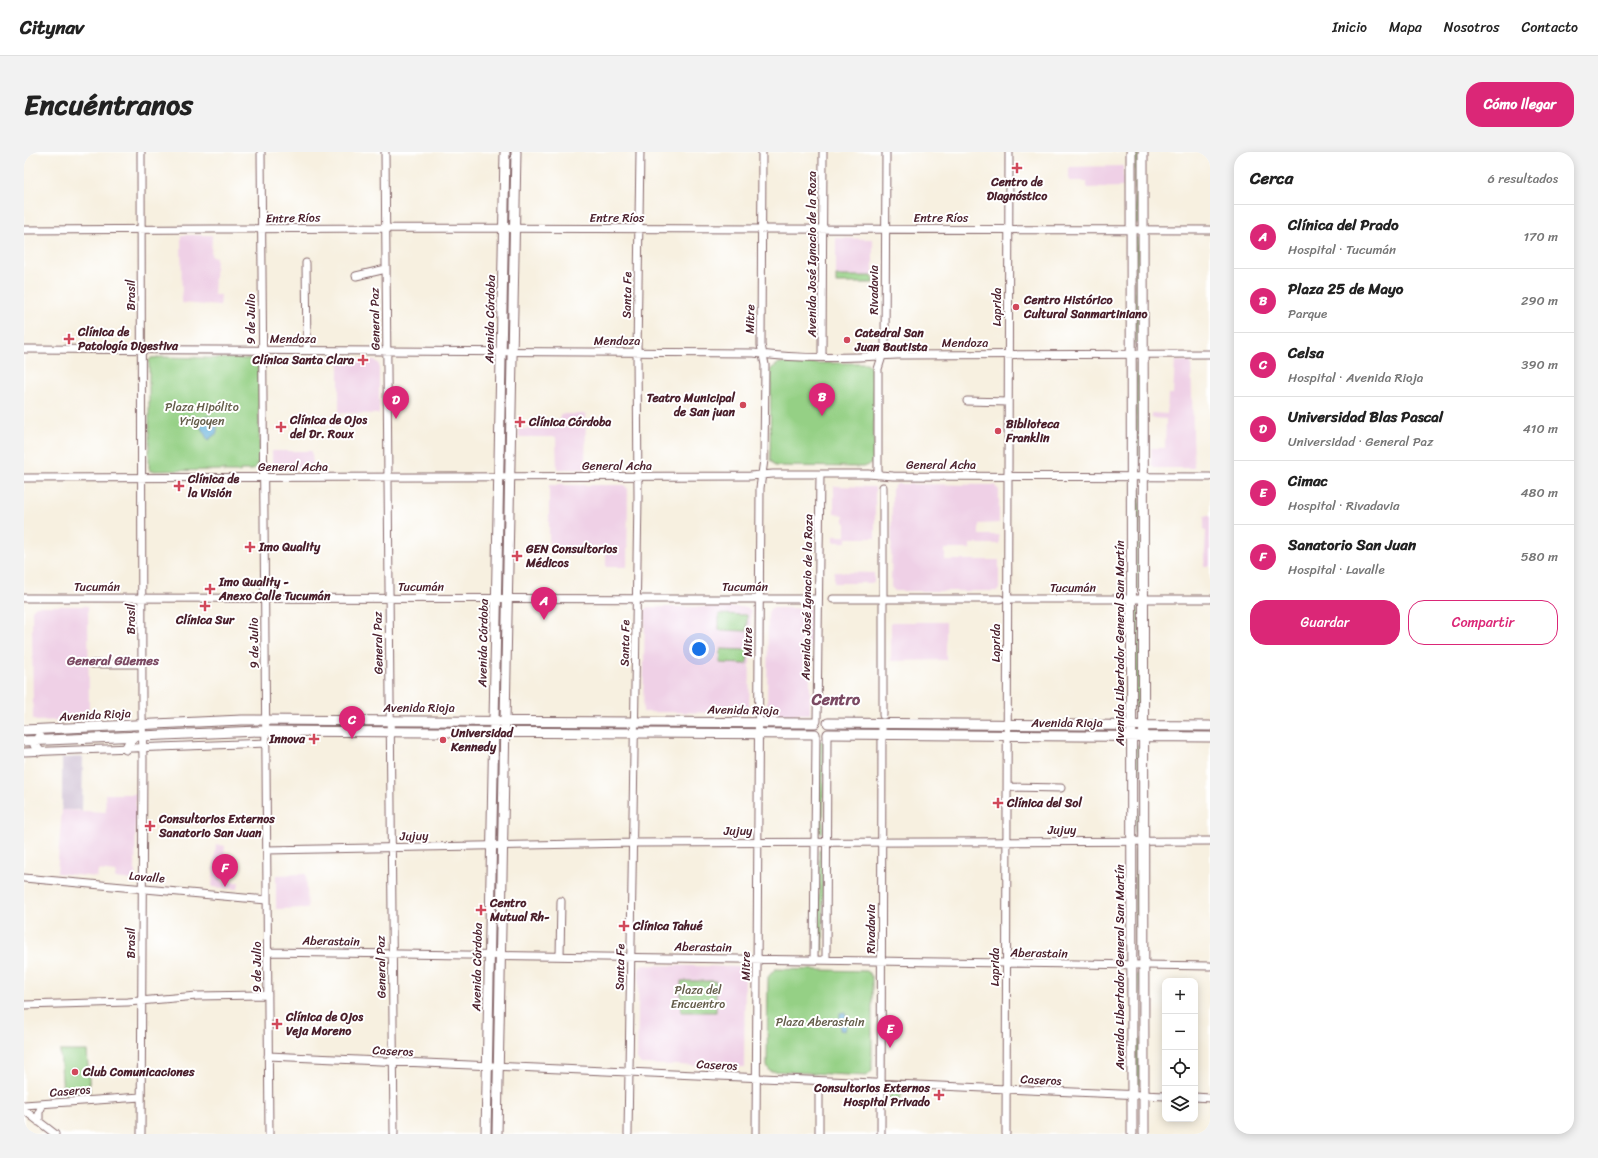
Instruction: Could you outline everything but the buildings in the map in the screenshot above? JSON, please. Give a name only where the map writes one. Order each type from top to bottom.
[{"type":"main road","name":"Avenida Córdoba","points":[[486,1134],[505,152]]},
{"type":"main road","name":"Avenida Córdoba","points":[[497,1134],[516,152]]},
{"type":"main road","name":"Avenida Libertador General San Martín","points":[[1131,152],[1132,1134]]},
{"type":"main road","name":"Avenida Libertador General San Martín","points":[[1142,152],[1144,1134]]},
{"type":"main road","name":"Avenida Rioja","points":[[828,723],[882,719],[1007,724],[1210,726]]},
{"type":"main road","name":"Avenida Rioja","points":[[24,730],[180,722],[266,720],[635,721],[759,723],[816,722]]},
{"type":"main road","points":[[228,732],[238,726],[262,725],[266,720]]},
{"type":"main road","points":[[822,720],[828,723],[830,728],[827,734],[821,737],[815,735],[813,729],[816,722],[822,720]]},
{"type":"main road","points":[[114,726],[132,739],[148,731],[168,729],[180,722]]},
{"type":"main road","points":[[33,744],[44,733],[54,728]]},
{"type":"main road","name":"Avenida Rioja","points":[[33,744],[266,731],[815,735]]},
{"type":"main road","name":"Avenida Rioja","points":[[827,734],[1210,737]]},
{"type":"street","name":"Brasil","points":[[141,152],[142,724],[132,739],[143,748],[141,1134]]},
{"type":"street","name":"9 de Julio","points":[[261,152],[268,952],[268,1134]]},
{"type":"street","name":"General Paz","points":[[385,152],[394,1134]]},
{"type":"street","name":"Santa Fe","points":[[628,1134],[637,598],[637,352],[640,152]]},
{"type":"street","name":"Mitre","points":[[756,1134],[760,488],[764,460],[765,373],[761,345],[762,152]]},
{"type":"street","name":"Avenida José Ignacio de la Roza","points":[[822,357],[823,152]]},
{"type":"street","name":"Rivadavia","points":[[878,475],[878,369],[884,346],[886,152]]},
{"type":"street","name":"Laprida","points":[[1006,1134],[1007,724],[1004,599],[1008,476],[1009,152]]},
{"type":"street","name":"Entre Ríos","points":[[24,230],[262,230],[385,228],[638,230],[1210,230]]},
{"type":"street","points":[[306,263],[307,350]]},
{"type":"street","points":[[356,276],[386,269]]},
{"type":"street","name":"Mendoza","points":[[24,349],[754,353],[778,357],[1131,353],[1210,354]]},
{"type":"street","points":[[967,401],[1008,402]]},
{"type":"street","name":"Avenida José Ignacio de la Roza","points":[[816,722],[820,474]]},
{"type":"street","name":"General Acha","points":[[24,478],[638,477],[820,474],[893,476],[1210,477]]},
{"type":"street","name":"Rivadavia","points":[[881,1134],[883,486]]},
{"type":"street","name":"Tucumán","points":[[24,598],[818,598]]},
{"type":"street","name":"Tucumán","points":[[833,599],[1210,599]]},
{"type":"street","points":[[92,664],[142,664]]},
{"type":"street","points":[[826,960],[827,734]]},
{"type":"street","points":[[814,960],[815,735]]},
{"type":"street","name":"Avenida Rioja","points":[[132,739],[143,748],[266,743]]},
{"type":"street","name":"Avenida Rioja","points":[[24,752],[33,744]]},
{"type":"street","points":[[1007,788],[1061,788]]},
{"type":"street","name":"Jujuy","points":[[267,850],[634,843],[1210,841]]},
{"type":"street","name":"Lavalle","points":[[24,878],[267,900]]},
{"type":"street","points":[[560,956],[561,901]]},
{"type":"street","name":"Aberastain","points":[[268,952],[1210,966]]},
{"type":"street","points":[[24,1005],[197,996],[268,995]]},
{"type":"street","name":"Caseros","points":[[268,1056],[1162,1096]]},
{"type":"street","points":[[819,1081],[819,1134]]},
{"type":"street","name":"Caseros","points":[[24,1105],[141,1097]]},
{"type":"street","points":[[1198,1097],[1210,1098]]},
{"type":"street","points":[[39,1122],[39,1112],[43,1104]]},
{"type":"street","points":[[34,1105],[25,1114],[55,1134]]},
{"type":"shaded area","points":[[1123,166],[1123,187],[1087,188],[1087,181],[1069,181],[1069,167]]},
{"type":"shaded area","points":[[181,235],[212,235],[211,256],[216,257],[214,295],[221,295],[220,306],[182,303]]},
{"type":"shaded area","points":[[836,238],[873,239],[873,276],[836,276]]},
{"type":"shaded area","points":[[339,360],[375,360],[379,364],[379,414],[339,413]]},
{"type":"shaded area","points":[[1175,361],[1191,361],[1194,468],[1155,468],[1151,464],[1151,448],[1165,448],[1166,419],[1151,418],[1151,413],[1167,414],[1168,394],[1173,394]]},
{"type":"shaded area","points":[[560,414],[586,414],[585,469],[557,469],[556,437],[519,437],[519,429],[555,429],[556,424],[560,424]]},
{"type":"shaded area","points":[[272,451],[312,451],[313,470],[275,470],[272,467]]},
{"type":"shaded area","points":[[897,484],[994,485],[999,490],[999,523],[979,524],[979,535],[999,535],[999,544],[970,544],[970,549],[945,549],[945,560],[999,560],[999,589],[997,591],[895,591],[891,587],[892,489]]},
{"type":"shaded area","points":[[549,485],[624,485],[628,489],[627,567],[606,567],[606,546],[575,547],[575,553],[549,553]]},
{"type":"shaded area","points":[[834,486],[875,487],[875,538],[847,538],[847,542],[834,542],[834,536],[846,536],[846,523],[844,522],[844,515],[834,514]]},
{"type":"shaded area","points":[[1204,516],[1210,516],[1210,566],[1204,566],[1206,531],[1204,530]]},
{"type":"shaded area","points":[[834,572],[874,573],[874,583],[834,583]]},
{"type":"shaded area","points":[[36,606],[88,606],[89,719],[36,721],[33,719],[32,610]]},
{"type":"shaded area","points":[[647,607],[747,607],[751,611],[749,710],[746,713],[643,712],[645,610]]},
{"type":"shaded area","points":[[771,608],[810,608],[810,714],[770,714],[767,707],[768,612]]},
{"type":"shaded area","points":[[891,622],[946,622],[946,660],[891,661]]},
{"type":"shaded area","points":[[83,757],[82,810],[62,810],[62,758]]},
{"type":"shaded area","points":[[105,794],[136,794],[135,876],[131,880],[115,878],[116,872],[98,870],[97,877],[57,873],[62,810],[106,812]]},
{"type":"shaded area","points":[[216,844],[225,846],[222,882],[239,882],[238,889],[212,887]]},
{"type":"shaded area","points":[[306,874],[308,908],[276,909],[276,875]]},
{"type":"shaded area","points":[[643,965],[745,967],[744,1067],[641,1064],[637,1060],[639,969]]},
{"type":"green space","points":[[508,152],[512,152],[511,221],[509,222]]},
{"type":"green space","points":[[1135,152],[1139,152],[1139,223],[1137,224],[1135,223]]},
{"type":"green space","points":[[1137,237],[1139,239],[1139,344],[1137,345],[1135,344],[1135,238]]},
{"type":"green space","points":[[507,238],[511,239],[509,341],[507,343],[505,342]]},
{"type":"green space","points":[[836,276],[873,276],[873,283],[836,283]]},
{"type":"green space","name":"Plaza Hipólito Yrigoyen","points":[[151,358],[252,359],[254,365],[258,364],[260,465],[256,464],[256,467],[253,470],[240,470],[240,472],[224,472],[225,470],[151,471],[149,468],[149,361]]},
{"type":"green space","points":[[505,358],[508,358],[505,471],[503,471]]},
{"type":"green space","points":[[779,363],[867,363],[872,368],[874,372],[874,460],[869,465],[864,467],[775,466],[770,460],[771,369]]},
{"type":"green space","points":[[1136,363],[1139,364],[1140,468],[1136,469]]},
{"type":"green space","points":[[502,486],[505,486],[504,589],[502,590]]},
{"type":"green space","points":[[1140,486],[1140,590],[1137,591],[1135,590],[1135,487]]},
{"type":"green space","points":[[502,606],[502,711],[499,712],[499,607]]},
{"type":"green space","points":[[1135,609],[1140,609],[1140,717],[1137,718],[1135,717]]},
{"type":"green space","points":[[719,614],[747,615],[747,631],[719,630]]},
{"type":"green space","points":[[721,649],[748,650],[747,664],[720,663]]},
{"type":"green space","points":[[892,727],[1000,728],[999,731],[892,731]]},
{"type":"green space","points":[[1016,729],[1124,730],[1122,733],[1016,731]]},
{"type":"green space","points":[[1210,729],[1210,733],[1151,732],[1151,730]]},
{"type":"green space","points":[[499,740],[501,741],[498,838],[496,837]]},
{"type":"green space","points":[[819,741],[824,741],[823,832],[821,833],[819,832]]},
{"type":"green space","points":[[1135,746],[1140,746],[1139,833],[1135,832]]},
{"type":"green space","points":[[819,850],[823,850],[823,950],[821,951],[818,950]]},
{"type":"green space","points":[[1135,850],[1140,850],[1140,956],[1137,957],[1135,956]]},
{"type":"green space","points":[[495,855],[499,855],[496,947],[494,947]]},
{"type":"green space","points":[[493,964],[496,964],[494,1059],[491,1057]]},
{"type":"green space","name":"Plaza Aberastain","points":[[775,969],[866,971],[870,974],[872,978],[872,1071],[867,1076],[770,1071],[767,1066],[768,977]]},
{"type":"green space","points":[[1135,975],[1140,975],[1140,1086],[1138,1087],[1136,1086]]},
{"type":"green space","name":"Plaza del Encuentro","points":[[681,981],[716,981],[716,1012],[681,1012]]},
{"type":"green space","name":"Club Comunicaciones","points":[[60,1051],[87,1051],[90,1093],[63,1095]]},
{"type":"green space","points":[[493,1075],[494,1134],[489,1134],[492,1076]]},
{"type":"green space","points":[[894,1093],[901,1093],[900,1108],[889,1107],[889,1096]]},
{"type":"water","points":[[206,416],[214,419],[217,425],[217,433],[208,440],[197,421]]},
{"type":"water","points":[[845,1012],[847,1021],[845,1031],[840,1030],[840,1013]]},
{"type":"place","name":"Centro de Diagnóstico","points":[[1017,168]]},
{"type":"place","name":"Centro Histórico Cultural Sanmartiniano","points":[[1016,307]]},
{"type":"place","name":"Clínica de Patología Digestiva","points":[[69,339]]},
{"type":"place","name":"Catedral San Juan Bautista","points":[[847,340]]},
{"type":"place","name":"Clínica Santa Clara","points":[[363,360]]},
{"type":"place","name":"Teatro Municipal de San juan","points":[[743,405]]},
{"type":"place","name":"Plaza 25 de Mayo","points":[[822,416]]},
{"type":"place","name":"Universidad Blas Pascal","points":[[396,419]]},
{"type":"place","name":"Clínica Córdoba","points":[[520,422]]},
{"type":"place","name":"Clínica de Ojos del Dr. Roux","points":[[281,427]]},
{"type":"place","name":"Biblioteca Franklin","points":[[998,431]]},
{"type":"place","name":"Clínica de la Visión","points":[[179,486]]},
{"type":"place","name":"Imo Quality","points":[[250,547]]},
{"type":"place","name":"GEN Consultorios Médicos","points":[[517,556]]},
{"type":"place","name":"Imo Quality - Anexo Calle Tucumán","points":[[210,589]]},
{"type":"place","name":"Clínica Sur","points":[[205,606]]},
{"type":"place","name":"Clínica del Prado","points":[[544,620]]},
{"type":"place","name":"Innova","points":[[314,739]]},
{"type":"place","name":"Celsa","points":[[352,739]]},
{"type":"place","name":"Universidad Kennedy","points":[[443,740]]},
{"type":"place","name":"Clínica del Sol","points":[[998,803]]},
{"type":"place","name":"Consultorios Externos Sanatorio San Juan","points":[[150,826]]},
{"type":"place","name":"Sanatorio San Juan","points":[[225,887]]},
{"type":"place","name":"Centro Mutual Rh-","points":[[481,910]]},
{"type":"place","name":"Clínica Tahué","points":[[624,926]]},
{"type":"place","name":"Clínica de Ojos Veja Moreno","points":[[277,1024]]},
{"type":"place","name":"Cimac","points":[[890,1048]]},
{"type":"place","name":"Club Comunicaciones","points":[[75,1072]]},
{"type":"place","name":"Consultorios Externos Hospital Privado","points":[[939,1095]]},
{"type":"district","name":"General Güemes","points":[[113,660]]},
{"type":"district","name":"Centro","points":[[836,699]]}]
